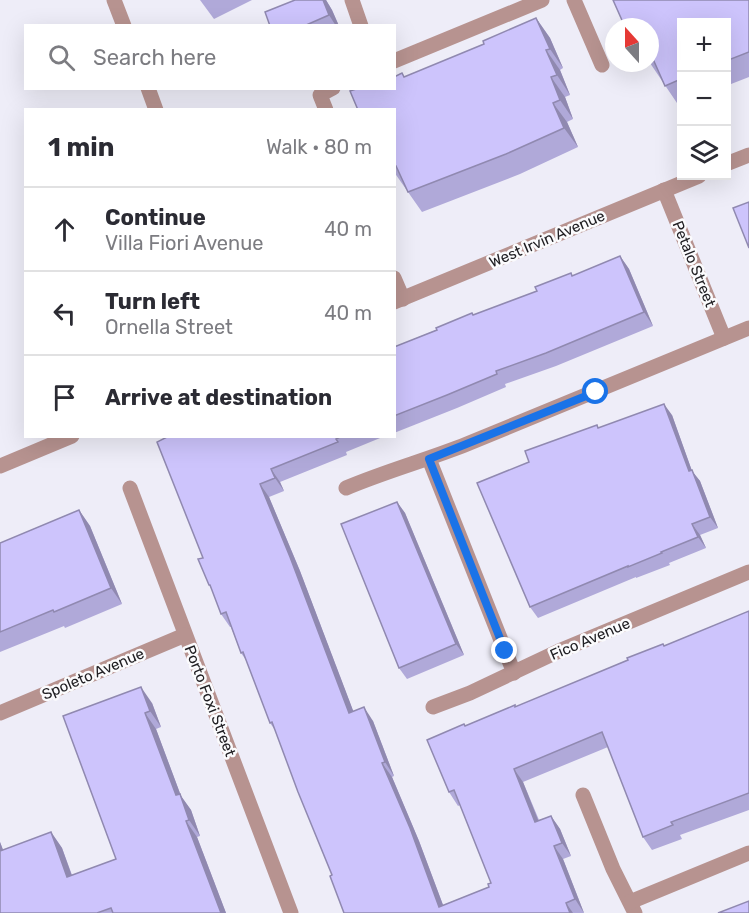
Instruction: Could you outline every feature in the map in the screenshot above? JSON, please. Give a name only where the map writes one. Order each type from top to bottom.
[{"type":"street","points":[[114,0],[123,24]]},
{"type":"street","points":[[352,0],[360,24]]},
{"type":"street","points":[[396,60],[542,0]]},
{"type":"street","points":[[574,0],[602,65]]},
{"type":"street","points":[[149,90],[155,108]]},
{"type":"street","points":[[325,108],[320,95],[329,90]]},
{"type":"street","points":[[731,162],[749,155]]},
{"type":"street","name":"West Irvin Avenue","points":[[399,301],[689,180]]},
{"type":"street","name":"Petalo Street","points":[[664,190],[724,338]]},
{"type":"street","points":[[346,488],[377,475],[429,459],[749,328]]},
{"type":"street","points":[[0,466],[67,438]]},
{"type":"street","points":[[429,459],[514,673]]},
{"type":"street","name":"Porto Foxi Street","points":[[130,488],[291,913]]},
{"type":"street","name":"Fico Avenue","points":[[433,707],[470,693],[559,651],[749,572]]},
{"type":"street","name":"Spoleto Avenue","points":[[0,713],[185,635]]},
{"type":"street","points":[[583,795],[613,869],[632,908],[749,853]]},
{"type":"building","points":[[295,0],[323,0],[329,15],[309,24],[269,24],[265,12]]},
{"type":"building","points":[[613,0],[749,0],[749,52],[731,59],[731,18],[677,18],[677,81],[665,86],[659,72],[659,18],[621,18]]},
{"type":"building","points":[[536,18],[550,49],[546,50],[557,75],[551,77],[560,100],[553,103],[564,128],[506,154],[408,192],[396,166],[396,108],[357,108],[350,91],[396,90],[396,76],[402,73],[404,77],[484,44],[483,41]]},
{"type":"building","points":[[749,202],[749,248],[733,208]]},
{"type":"building","points":[[620,256],[644,312],[496,371],[497,374],[396,415],[396,346],[472,313],[473,315],[537,291],[535,287],[571,273],[572,276]]},
{"type":"building","points":[[664,404],[689,471],[692,470],[710,517],[692,524],[698,537],[530,607],[477,483],[529,462],[525,451]]},
{"type":"building","points":[[165,438],[338,438],[336,439],[338,442],[271,469],[275,478],[260,484],[349,713],[364,707],[385,762],[382,763],[410,828],[439,907],[489,887],[488,884],[491,883],[454,790],[449,792],[427,740],[515,705],[515,707],[628,660],[627,658],[663,644],[664,646],[749,611],[749,793],[671,822],[673,825],[643,837],[602,732],[514,769],[535,822],[551,816],[562,843],[554,846],[575,899],[566,903],[570,913],[344,913],[330,876],[332,875],[272,722],[270,723],[226,612],[221,614],[198,559],[203,558],[157,442]]},
{"type":"building","points":[[397,502],[456,644],[399,668],[341,524]]},
{"type":"building","points":[[79,510],[111,588],[0,632],[0,543]]},
{"type":"building","points":[[141,687],[150,711],[145,713],[176,795],[180,794],[189,820],[186,821],[221,913],[113,913],[111,908],[97,913],[0,913],[0,851],[51,832],[67,877],[116,859],[63,716]]},
{"type":"building","points":[[749,901],[749,913],[718,913]]},
{"type":"route","points":[[505,651],[429,459],[596,392]]}]
